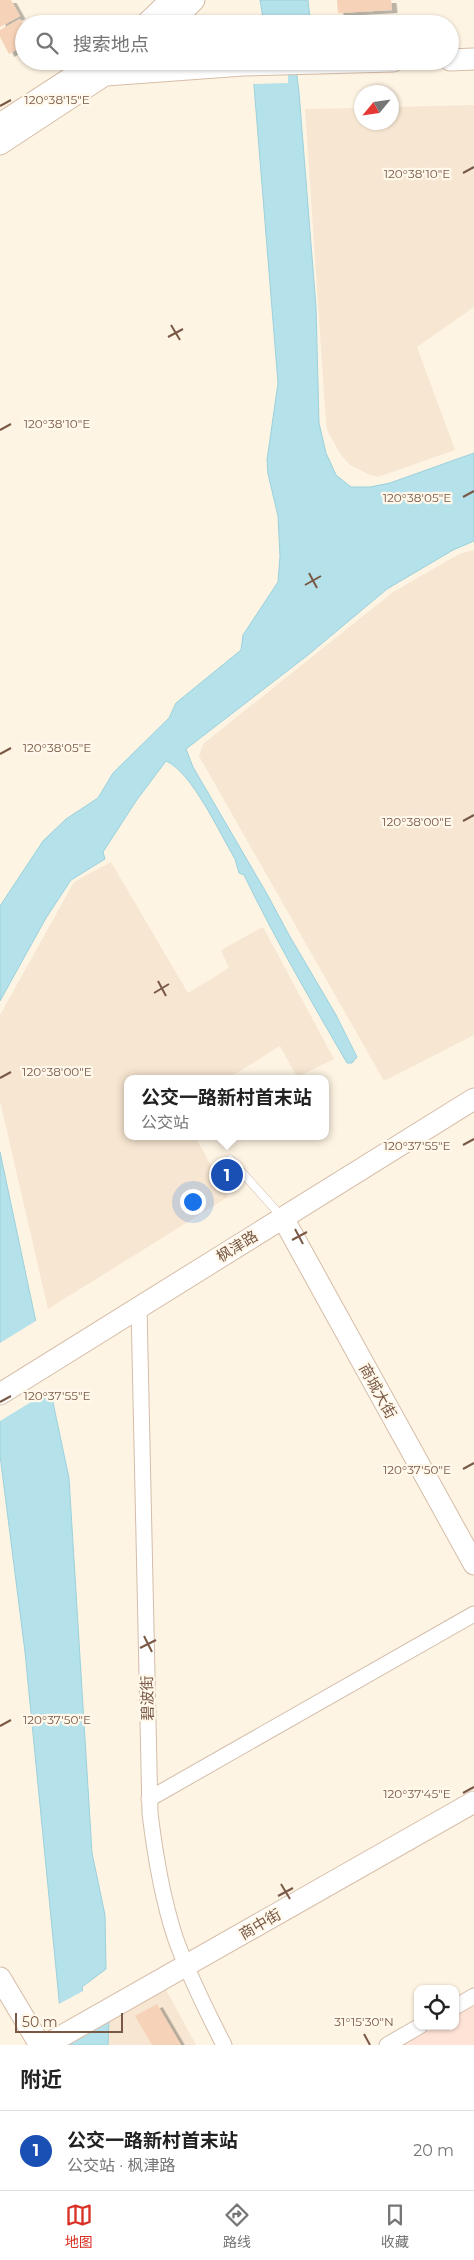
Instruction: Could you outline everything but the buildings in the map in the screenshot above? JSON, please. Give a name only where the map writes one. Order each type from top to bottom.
[{"type":"street","points":[[176,15],[194,0]]},
{"type":"street","points":[[459,60],[474,59]]},
{"type":"street","points":[[0,124],[98,70]]},
{"type":"street","points":[[0,144],[99,70]]},
{"type":"street","name":"枫津路","points":[[0,1394],[474,1098]]},
{"type":"street","name":"商城大街","points":[[283,1218],[474,1564]]},
{"type":"street","name":"碧波街","points":[[139,1307],[149,1799],[156,1858],[175,1935],[186,1966],[224,2045]]},
{"type":"street","points":[[149,1799],[474,1614]]},
{"type":"street","name":"商中街","points":[[47,2043],[474,1802]]},
{"type":"street","points":[[0,1978],[47,2043]]},
{"type":"street","points":[[459,2005],[474,1996]]},
{"type":"street","points":[[387,2045],[414,2029]]},
{"type":"lane","points":[[230,1159],[283,1218]]},
{"type":"shaded area","points":[[474,105],[474,307],[417,347],[455,450],[378,477],[350,465],[341,455],[328,432],[326,423],[305,109],[354,108],[354,130],[399,130],[399,107]]},
{"type":"shaded area","points":[[474,550],[474,1035],[384,1081],[199,756],[203,744],[393,592],[459,554]]},
{"type":"shaded area","points":[[111,862],[188,993],[229,968],[221,950],[263,927],[334,1059],[301,1075],[296,1075],[280,1046],[233,1075],[124,1075],[124,1140],[197,1140],[228,1197],[48,1309],[0,1101],[0,1015],[74,882]]},
{"type":"shaded area","points":[[164,1986],[196,2045],[108,2045],[109,2018]]},
{"type":"shaded area","points":[[474,2006],[474,2045],[401,2045],[429,2030],[459,2030],[459,2014]]},
{"type":"water","points":[[260,0],[308,0],[310,15],[262,15]]},
{"type":"water","points":[[253,70],[296,70],[316,307],[319,423],[326,453],[336,475],[351,487],[370,487],[390,483],[474,453],[474,541],[453,550],[387,589],[308,655],[186,749],[193,767],[336,1015],[357,1057],[352,1063],[347,1063],[307,993],[244,875],[239,873],[235,859],[205,805],[186,777],[176,767],[166,761],[136,801],[103,852],[105,859],[71,880],[46,918],[0,1001],[0,906],[43,841],[66,819],[98,798],[113,773],[169,718],[176,703],[241,650],[243,635],[278,582],[280,556],[278,516],[268,474],[267,460],[278,383]]},
{"type":"water","points":[[0,1152],[69,1478],[92,1853],[105,1915],[106,1969],[82,1987],[90,2027],[109,2018],[108,2045],[64,2045],[62,2030],[25,1652],[0,1455]]},
{"type":"pier","points":[[250,70],[288,70],[288,83],[251,84]]},
{"type":"pier","points":[[39,1319],[54,1388],[0,1421],[0,1343]]},
{"type":"pier","points":[[85,1990],[90,2025],[59,2030],[57,2005]]},
{"type":"place","name":"公交一路新村首末站","points":[[227,1175]]}]
